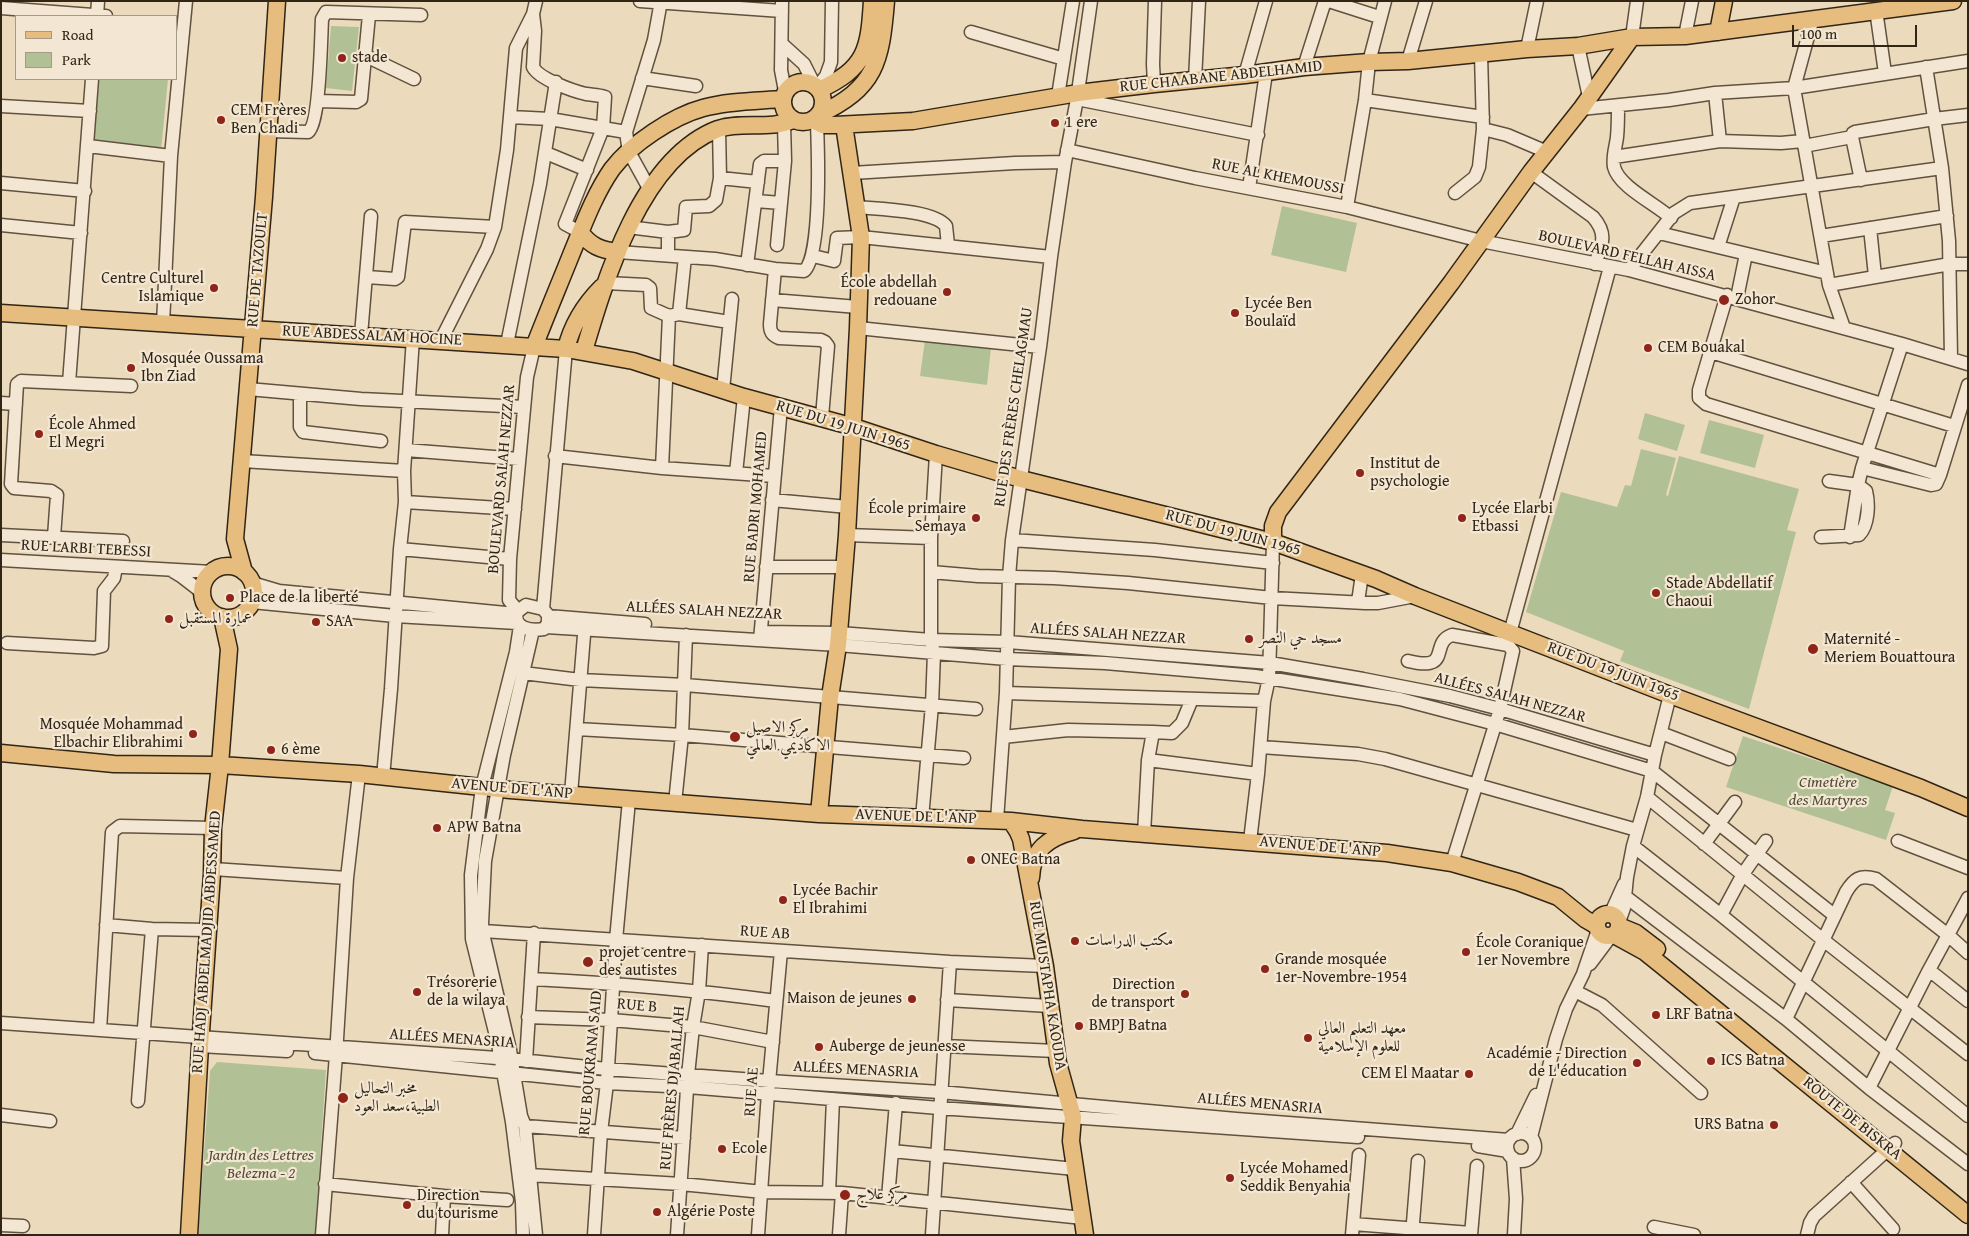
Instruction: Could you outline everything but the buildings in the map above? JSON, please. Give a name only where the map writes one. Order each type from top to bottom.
[{"type":"main road","name":"RUE DE TAZOULT","points":[[215,570],[228,555],[235,539],[264,197],[276,1]]},
{"type":"main road","points":[[584,351],[606,283],[628,227],[650,190],[676,158],[690,145],[719,129],[732,126],[806,122],[816,119],[822,93],[846,76],[857,65],[866,48],[870,32],[872,1]]},
{"type":"main road","points":[[819,814],[830,697],[838,639],[854,427],[861,237],[852,173],[853,125],[855,110],[863,85],[877,59],[886,1]]},
{"type":"main road","points":[[1718,32],[1724,1]]},
{"type":"main road","name":"RUE CHAABANE ABDELHAMID","points":[[816,119],[853,125],[913,121],[1058,96],[1077,96],[1154,84],[1266,73],[1304,67],[1408,61],[1578,46],[1632,37],[1685,36],[1813,18],[1857,7],[1876,10],[1953,1]]},
{"type":"main road","points":[[1273,542],[1273,526],[1278,512],[1531,172],[1585,103],[1632,37]]},
{"type":"main road","points":[[789,122],[783,107],[784,95],[790,85],[806,82],[822,93],[853,125]]},
{"type":"main road","points":[[822,93],[852,96],[863,85]]},
{"type":"main road","points":[[534,347],[580,232],[600,189],[614,168],[629,152],[658,130],[682,116],[702,108],[784,95]]},
{"type":"main road","points":[[580,232],[598,249],[618,252]]},
{"type":"main road","points":[[566,348],[574,323],[583,309],[606,283]]},
{"type":"main road","name":"RUE ABDESSALAM HOCINE","points":[[1,313],[534,347]]},
{"type":"main road","name":"RUE DU 19 JUIN 1965","points":[[534,347],[566,348],[611,356],[667,371],[744,397],[854,427],[1021,479],[1273,542],[1362,574],[1670,695],[1921,788],[1968,808]]},
{"type":"main road","name":"RUE DE TAZOULT","points":[[235,539],[248,577]]},
{"type":"main road","points":[[232,567],[248,577],[254,592],[248,607],[229,618],[222,617],[208,608],[203,594],[203,586],[215,570],[232,567]]},
{"type":"main road","name":"RUE HADJ ABDELMADJID ABDESSAMED","points":[[229,649],[248,607]]},
{"type":"main road","name":"RUE HADJ ABDELMADJID ABDESSAMED","points":[[189,1235],[200,1041],[213,869],[213,828],[229,649],[222,617]]},
{"type":"main road","name":"AVENUE DE L'ANP","points":[[1,753],[114,764],[220,765],[359,774],[629,800],[819,814],[1004,821],[1387,853],[1452,863],[1518,882],[1558,897]]},
{"type":"main road","name":"RUE MUSTAPHA KAOUDA","points":[[1004,821],[1018,832],[1021,839],[1031,888],[1045,966],[1085,1235]]},
{"type":"main road","points":[[1031,888],[1031,870],[1041,849],[1057,836],[1082,829]]},
{"type":"main road","name":"ROUTE DE BISKRA","points":[[1558,897],[1571,900],[1645,952],[1892,1146],[1968,1201]]},
{"type":"main road","name":"ROUTE DE BISKRA","points":[[1892,1146],[1968,1215]]},
{"type":"street","points":[[97,15],[98,1]]},
{"type":"street","points":[[178,62],[181,22],[186,1]]},
{"type":"street","points":[[640,1],[782,6],[780,70],[784,95]]},
{"type":"street","points":[[822,93],[831,62],[832,1]]},
{"type":"street","points":[[1058,96],[1073,1]]},
{"type":"street","name":"RUE DES FRÈRES CHELAGMAU","points":[[1004,821],[1003,737],[1012,540],[1040,348],[1051,257],[1091,1]]},
{"type":"street","points":[[1154,84],[1155,1]]},
{"type":"street","points":[[1195,80],[1199,1]]},
{"type":"street","points":[[1245,75],[1266,1]]},
{"type":"street","points":[[1304,67],[1325,1]]},
{"type":"street","points":[[1329,1],[1379,17]]},
{"type":"street","points":[[1347,207],[1366,100],[1369,62],[1379,17],[1385,1]]},
{"type":"street","points":[[1408,61],[1426,1]]},
{"type":"street","points":[[1527,49],[1537,1]]},
{"type":"street","points":[[1632,37],[1637,1]]},
{"type":"street","points":[[1685,36],[1692,1]]},
{"type":"street","points":[[650,190],[629,152],[626,132],[654,40],[661,2]]},
{"type":"street","points":[[1,8],[85,15]]},
{"type":"street","points":[[535,8],[533,67],[539,74],[556,82],[579,92],[605,96],[606,100],[602,128],[565,224],[580,232]]},
{"type":"street","points":[[441,340],[487,249],[495,227],[507,150],[516,48],[535,8]]},
{"type":"street","points":[[1876,10],[1885,73]]},
{"type":"street","points":[[268,131],[311,130],[318,101],[324,15],[330,12],[369,15],[421,15]]},
{"type":"street","points":[[318,101],[356,102],[360,100],[369,15]]},
{"type":"street","points":[[1813,18],[1794,88],[1828,279],[1844,328]]},
{"type":"street","points":[[971,32],[1064,59]]},
{"type":"street","points":[[782,44],[804,64],[822,93]]},
{"type":"street","points":[[1578,46],[1585,103],[1618,106],[1715,93],[1794,88],[1968,61]]},
{"type":"street","points":[[1455,193],[1476,176],[1478,172],[1483,123],[1481,54]]},
{"type":"street","points":[[366,56],[414,79]]},
{"type":"street","points":[[1926,67],[1942,168],[1947,216],[1950,264],[1951,358]]},
{"type":"street","points":[[1249,188],[1266,73]]},
{"type":"street","points":[[642,78],[696,86]]},
{"type":"street","points":[[69,383],[92,80]]},
{"type":"street","points":[[163,324],[177,80]]},
{"type":"street","points":[[507,344],[546,153],[556,82]]},
{"type":"street","points":[[1715,93],[1720,141]]},
{"type":"street","points":[[1077,96],[1258,135]]},
{"type":"street","points":[[1366,100],[1483,123],[1547,152]]},
{"type":"street","points":[[1,106],[90,111]]},
{"type":"street","points":[[1618,106],[1618,135],[1614,157],[1614,166],[1618,176],[1625,184],[1671,218]]},
{"type":"street","points":[[1861,180],[1852,137],[1854,132],[1968,115]]},
{"type":"street","points":[[510,117],[550,119],[626,132]]},
{"type":"street","points":[[618,252],[715,259],[775,269],[807,270],[813,256],[819,186],[816,119]]},
{"type":"street","points":[[777,245],[789,122]]},
{"type":"street","points":[[628,227],[668,232],[684,230],[686,206],[706,206],[714,203],[720,178],[719,129]]},
{"type":"street","points":[[1614,157],[1720,141],[1803,143],[1852,137]]},
{"type":"street","points":[[88,146],[171,156]]},
{"type":"street","points":[[546,153],[587,170]]},
{"type":"street","name":"RUE AL KHEMOUSSI","points":[[852,173],[1015,163],[1066,156],[1347,207],[1480,241]]},
{"type":"street","points":[[747,265],[762,162],[785,161]]},
{"type":"street","points":[[1629,270],[1671,218],[1682,206],[1690,203],[1942,168]]},
{"type":"street","points":[[1531,172],[1593,217],[1598,223],[1602,229],[1603,239],[1595,264]]},
{"type":"street","points":[[720,178],[758,182]]},
{"type":"street","points":[[1,183],[85,191]]},
{"type":"street","points":[[1718,247],[1734,197]]},
{"type":"street","points":[[756,201],[781,203]]},
{"type":"street","points":[[857,207],[924,215],[939,220],[946,226],[948,245]]},
{"type":"street","points":[[361,335],[371,216]]},
{"type":"street","points":[[1821,236],[1947,216]]},
{"type":"street","points":[[367,277],[398,278],[405,222],[495,227]]},
{"type":"street","points":[[1,225],[81,233]]},
{"type":"street","points":[[1870,228],[1875,276]]},
{"type":"street","points":[[668,232],[668,255]]},
{"type":"street","points":[[1659,233],[1746,254],[1828,279],[1875,276],[1950,264],[1968,264]]},
{"type":"street","points":[[813,256],[834,261],[837,238],[861,237],[1051,257]]},
{"type":"street","name":"BOULEVARD FELLAH AISSA","points":[[1480,241],[1629,270],[1902,344],[1968,364]]},
{"type":"street","points":[[1746,254],[1699,390],[1698,395],[1701,401],[1940,475]]},
{"type":"street","points":[[662,468],[667,371],[674,315],[685,257]]},
{"type":"street","points":[[1510,633],[1610,267]]},
{"type":"street","points":[[775,269],[770,330],[773,335],[779,338],[821,340],[827,344],[828,358],[822,418]]},
{"type":"street","points":[[606,283],[646,284],[650,288],[651,308],[674,315],[729,322]]},
{"type":"street","points":[[723,390],[732,299]]},
{"type":"street","points":[[772,300],[858,308]]},
{"type":"street","points":[[858,328],[1040,348]]},
{"type":"street","points":[[383,777],[405,502],[404,472],[413,338]]},
{"type":"street","points":[[1821,537],[1850,536],[1862,468],[1902,344]]},
{"type":"street","name":"BOULEVARD SALAH NEZZAR","points":[[518,618],[509,600],[510,559],[526,377],[534,347]]},
{"type":"street","points":[[248,577],[279,591],[396,602],[518,618],[533,630],[541,630],[546,617],[555,456],[566,348]]},
{"type":"street","points":[[1711,352],[1954,426]]},
{"type":"street","points":[[54,537],[57,495],[51,491],[13,488],[6,469],[17,386],[20,381],[131,386]]},
{"type":"street","points":[[1862,468],[1931,485],[1936,484],[1968,385]]},
{"type":"street","points":[[248,389],[300,394],[524,407]]},
{"type":"street","points":[[300,394],[300,428],[304,432],[381,441]]},
{"type":"street","points":[[736,474],[744,397]]},
{"type":"street","points":[[1,403],[16,404]]},
{"type":"street","name":"RUE BADRI MOHAMED","points":[[761,636],[781,407]]},
{"type":"street","points":[[406,450],[519,459]]},
{"type":"street","points":[[922,818],[932,705],[934,653],[931,640],[931,538],[936,454]]},
{"type":"street","points":[[555,456],[662,468],[774,476]]},
{"type":"street","points":[[242,461],[404,472]]},
{"type":"street","points":[[1829,481],[1858,485]]},
{"type":"street","points":[[772,500],[848,507]]},
{"type":"street","points":[[405,502],[514,509]]},
{"type":"street","points":[[1,535],[123,541]]},
{"type":"street","points":[[847,535],[931,538]]},
{"type":"street","points":[[1012,540],[1155,550],[1273,563]]},
{"type":"street","points":[[1250,842],[1264,701],[1269,678],[1273,542]]},
{"type":"street","points":[[400,549],[510,559]]},
{"type":"street","name":"RUE LARBI TEBESSI","points":[[1,560],[116,567],[215,570]]},
{"type":"street","points":[[7,643],[94,648],[102,646],[104,591],[114,578],[116,567]]},
{"type":"street","points":[[766,567],[844,567]]},
{"type":"street","name":"RUE LARBI TEBESSI","points":[[169,569],[203,594]]},
{"type":"street","points":[[931,572],[1128,583],[1272,598],[1378,604],[1415,596]]},
{"type":"street","points":[[1358,602],[1362,574]]},
{"type":"street","points":[[536,1235],[525,1126],[520,1116],[514,1074],[506,1059],[472,939],[471,875],[505,723],[516,652],[518,618],[526,605],[546,617]]},
{"type":"street","points":[[248,607],[395,616],[518,618]]},
{"type":"street","name":"ALLÉES SALAH NEZZAR","points":[[546,617],[585,625],[761,636],[1008,642],[1270,663],[1450,696],[1655,755]]},
{"type":"street","points":[[571,794],[585,625],[686,635],[761,636]]},
{"type":"street","points":[[505,723],[523,673],[533,630]]},
{"type":"street","points":[[675,803],[682,735],[686,635]]},
{"type":"street","points":[[1408,660],[1426,664],[1432,663],[1436,660],[1444,640],[1452,635],[1508,645],[1512,648],[1513,656],[1500,709],[1452,863]]},
{"type":"street","points":[[838,639],[934,653],[1007,659],[1056,660],[1269,678],[1400,698],[1495,724],[1652,771],[1834,915]]},
{"type":"street","points":[[523,673],[580,680],[685,685],[976,709]]},
{"type":"street","points":[[1006,693],[1264,701]]},
{"type":"street","points":[[1609,926],[1624,911],[1627,877],[1633,846],[1647,797],[1670,695]]},
{"type":"street","points":[[1003,737],[1068,730],[1172,733],[1182,723],[1192,699]]},
{"type":"street","points":[[577,729],[682,735],[964,758]]},
{"type":"street","points":[[1144,834],[1148,760],[1153,732]]},
{"type":"street","points":[[1661,733],[1729,759]]},
{"type":"street","points":[[1260,747],[1358,754],[1385,759],[1637,830]]},
{"type":"street","points":[[1148,760],[1258,774]]},
{"type":"street","points":[[322,1235],[347,878],[359,774]]},
{"type":"street","points":[[490,788],[483,931],[510,1050],[506,1059]]},
{"type":"street","points":[[1647,797],[1968,1054]]},
{"type":"street","name":"RUE BOUKRANA SAID","points":[[594,1235],[601,1132],[607,1083],[616,940],[629,800]]},
{"type":"street","points":[[1704,844],[1735,802]]},
{"type":"street","points":[[98,1030],[106,925],[110,836],[120,826],[213,828]]},
{"type":"street","points":[[1721,915],[1743,874],[1766,841]]},
{"type":"street","points":[[1898,841],[1968,868]]},
{"type":"street","points":[[1633,846],[1888,1049],[1968,1116]]},
{"type":"street","points":[[213,869],[347,878]]},
{"type":"street","points":[[1786,1019],[1834,915],[1852,882],[1858,878],[1867,876],[1876,879],[1948,934],[1968,953]]},
{"type":"street","points":[[1516,1199],[1523,1168],[1535,1146],[1531,1137],[1561,1024],[1583,974],[1609,926],[1627,877]]},
{"type":"street","points":[[1626,897],[1786,1019],[1868,1088],[1968,1164]]},
{"type":"street","points":[[1868,1088],[1948,934],[1967,902]]},
{"type":"street","points":[[106,925],[152,929],[208,930]]},
{"type":"street","points":[[138,1101],[152,929]]},
{"type":"street","name":"RUE AB","points":[[483,931],[950,962],[1045,966]]},
{"type":"street","points":[[526,1061],[534,933]]},
{"type":"street","name":"RUE FRÈRES DJABALLAH","points":[[677,1235],[688,1081],[693,1027],[699,991],[702,945]]},
{"type":"street","name":"RUE AE","points":[[758,1235],[763,1192],[768,1087],[781,951]]},
{"type":"street","points":[[932,1235],[950,962]]},
{"type":"street","points":[[1929,970],[1968,1001]]},
{"type":"street","points":[[532,979],[699,991],[776,1001]]},
{"type":"street","points":[[1575,991],[1603,1003],[1701,1093]]},
{"type":"street","points":[[947,1000],[1050,1006]]},
{"type":"street","name":"RUE B","points":[[528,1017],[611,1020],[693,1027],[773,1042]]},
{"type":"street","name":"ALLÉES MENASRIA","points":[[1,1023],[144,1032],[200,1041],[506,1059],[607,1069],[688,1081]]},
{"type":"street","points":[[944,1046],[1056,1050]]},
{"type":"street","name":"ALLÉES MENASRIA","points":[[336,1050],[514,1074],[607,1083],[688,1081]]},
{"type":"street","points":[[1514,1235],[1516,1199],[1512,1146],[1547,1072]]},
{"type":"street","points":[[514,1074],[512,1122],[521,1193],[523,1235]]},
{"type":"street","points":[[688,1081],[768,1087],[833,1098],[939,1108],[1066,1110],[1322,1130],[1492,1147],[1512,1146],[1522,1133],[1531,1137]]},
{"type":"street","name":"ALLÉES MENASRIA","points":[[768,1087],[940,1092],[1066,1110]]},
{"type":"street","points":[[833,1098],[839,1235]]},
{"type":"street","points":[[888,1198],[896,1103]]},
{"type":"street","points":[[1,1115],[50,1122]]},
{"type":"street","points":[[525,1126],[684,1138]]},
{"type":"street","points":[[1512,1146],[1519,1160],[1527,1159]]},
{"type":"street","points":[[1807,1235],[1814,1216],[1892,1146]]},
{"type":"street","points":[[892,1151],[1075,1169]]},
{"type":"street","points":[[1359,1155],[1353,1230],[1471,1234],[1477,1166]]},
{"type":"street","points":[[1413,1232],[1418,1161]]},
{"type":"street","points":[[530,1175],[681,1184],[763,1192],[836,1193],[1083,1218]]},
{"type":"street","points":[[1851,1182],[1892,1228]]},
{"type":"street","points":[[325,1184],[444,1196],[507,1200]]},
{"type":"street","points":[[442,1235],[444,1196]]},
{"type":"street","points":[[1,1225],[23,1226]]},
{"type":"street","points":[[1654,1227],[1694,1235]]},
{"type":"green space","name":"stade","points":[[331,26],[359,27],[352,91],[326,88]]},
{"type":"green space","points":[[96,80],[168,80],[161,151],[91,143]]},
{"type":"green space","points":[[1282,206],[1357,223],[1346,272],[1271,255]]},
{"type":"green space","points":[[925,340],[991,348],[987,385],[920,376]]},
{"type":"green space","points":[[1645,413],[1685,425],[1677,451],[1638,439]]},
{"type":"green space","points":[[1709,420],[1764,435],[1755,468],[1700,453]]},
{"type":"green space","name":"Stade Abdellatif Chaoui","points":[[1641,449],[1676,458],[1666,495],[1668,496],[1679,456],[1799,489],[1787,530],[1796,532],[1749,709],[1620,661],[1624,651],[1526,612],[1561,492],[1617,507],[1625,485],[1631,486]]},
{"type":"green space","name":"Cimetière des Martyres","points":[[1743,736],[1893,786],[1885,810],[1895,813],[1886,840],[1726,787]]},
{"type":"green space","name":"Jardin des Lettres Belezma - 2","points":[[217,1062],[326,1070],[315,1235],[198,1235],[210,1071]]},
{"type":"place","name":"stade","points":[[342,58]]},
{"type":"place","name":"CEM Frères Ben Chadi","points":[[221,120]]},
{"type":"place","name":"1 ere","points":[[1055,123]]},
{"type":"place","name":"Centre Culturel Islamique","points":[[214,288]]},
{"type":"place","name":"École abdellah redouane","points":[[947,292]]},
{"type":"place","name":"Zohor","points":[[1724,300]]},
{"type":"place","name":"Lycée Ben Boulaïd","points":[[1235,313]]},
{"type":"place","name":"CEM Bouakal","points":[[1648,348]]},
{"type":"place","name":"Mosquée Oussama Ibn Ziad","points":[[131,368]]},
{"type":"place","name":"École Ahmed El Megri","points":[[39,434]]},
{"type":"place","name":"Institut de psychologie","points":[[1360,473]]},
{"type":"place","name":"École primaire Semaya","points":[[976,518]]},
{"type":"place","name":"Lycée Elarbi Etbassi","points":[[1462,518]]},
{"type":"place","name":"Stade Abdellatif Chaoui","points":[[1656,593]]},
{"type":"place","name":"Place de la liberté","points":[[230,598]]},
{"type":"place","name":"عمارة المستقبل","points":[[169,619]]},
{"type":"place","name":"SAA","points":[[316,622]]},
{"type":"place","name":"مسجد حي النصر","points":[[1249,639]]},
{"type":"place","name":"Maternité - Meriem Bouattoura","points":[[1813,649]]},
{"type":"place","name":"Mosquée Mohammad Elbachir Elibrahimi","points":[[193,734]]},
{"type":"place","name":"مركز الاصيل الاكاديمي العالمي","points":[[735,737]]},
{"type":"place","name":"6 ème","points":[[271,750]]},
{"type":"place","name":"APW Batna","points":[[437,828]]},
{"type":"place","name":"ONEC Batna","points":[[971,860]]},
{"type":"place","name":"Lycée Bachir El Ibrahimi","points":[[783,900]]},
{"type":"place","name":"مكتب الدراسات","points":[[1075,941]]},
{"type":"place","name":"École Coranique 1er Novembre","points":[[1466,952]]},
{"type":"place","name":"projet centre des autistes","points":[[588,962]]},
{"type":"place","name":"Grande mosquée 1er-Novembre-1954","points":[[1265,969]]},
{"type":"place","name":"Trésorerie de la wilaya","points":[[417,992]]},
{"type":"place","name":"Direction de transport","points":[[1185,994]]},
{"type":"place","name":"Maison de jeunes","points":[[912,999]]},
{"type":"place","name":"LRF Batna","points":[[1656,1015]]},
{"type":"place","name":"BMPJ Batna","points":[[1079,1026]]},
{"type":"place","name":"معهد التعليم العالي للعلوم الإسلامية","points":[[1308,1038]]},
{"type":"place","name":"Auberge de jeunesse","points":[[819,1047]]},
{"type":"place","name":"ICS Batna","points":[[1711,1061]]},
{"type":"place","name":"Académie - Direction de L'éducation","points":[[1637,1063]]},
{"type":"place","name":"CEM El Maatar","points":[[1469,1074]]},
{"type":"place","name":"مخبر التحاليل الطبية،سعد العود","points":[[343,1098]]},
{"type":"place","name":"URS Batna","points":[[1774,1125]]},
{"type":"place","name":"Ecole","points":[[722,1149]]},
{"type":"place","name":"Lycée Mohamed Seddik Benyahia","points":[[1230,1178]]},
{"type":"place","name":"مركز علاج","points":[[845,1195]]},
{"type":"place","name":"Direction du tourisme","points":[[407,1205]]},
{"type":"place","name":"Algérie Poste","points":[[657,1212]]}]
